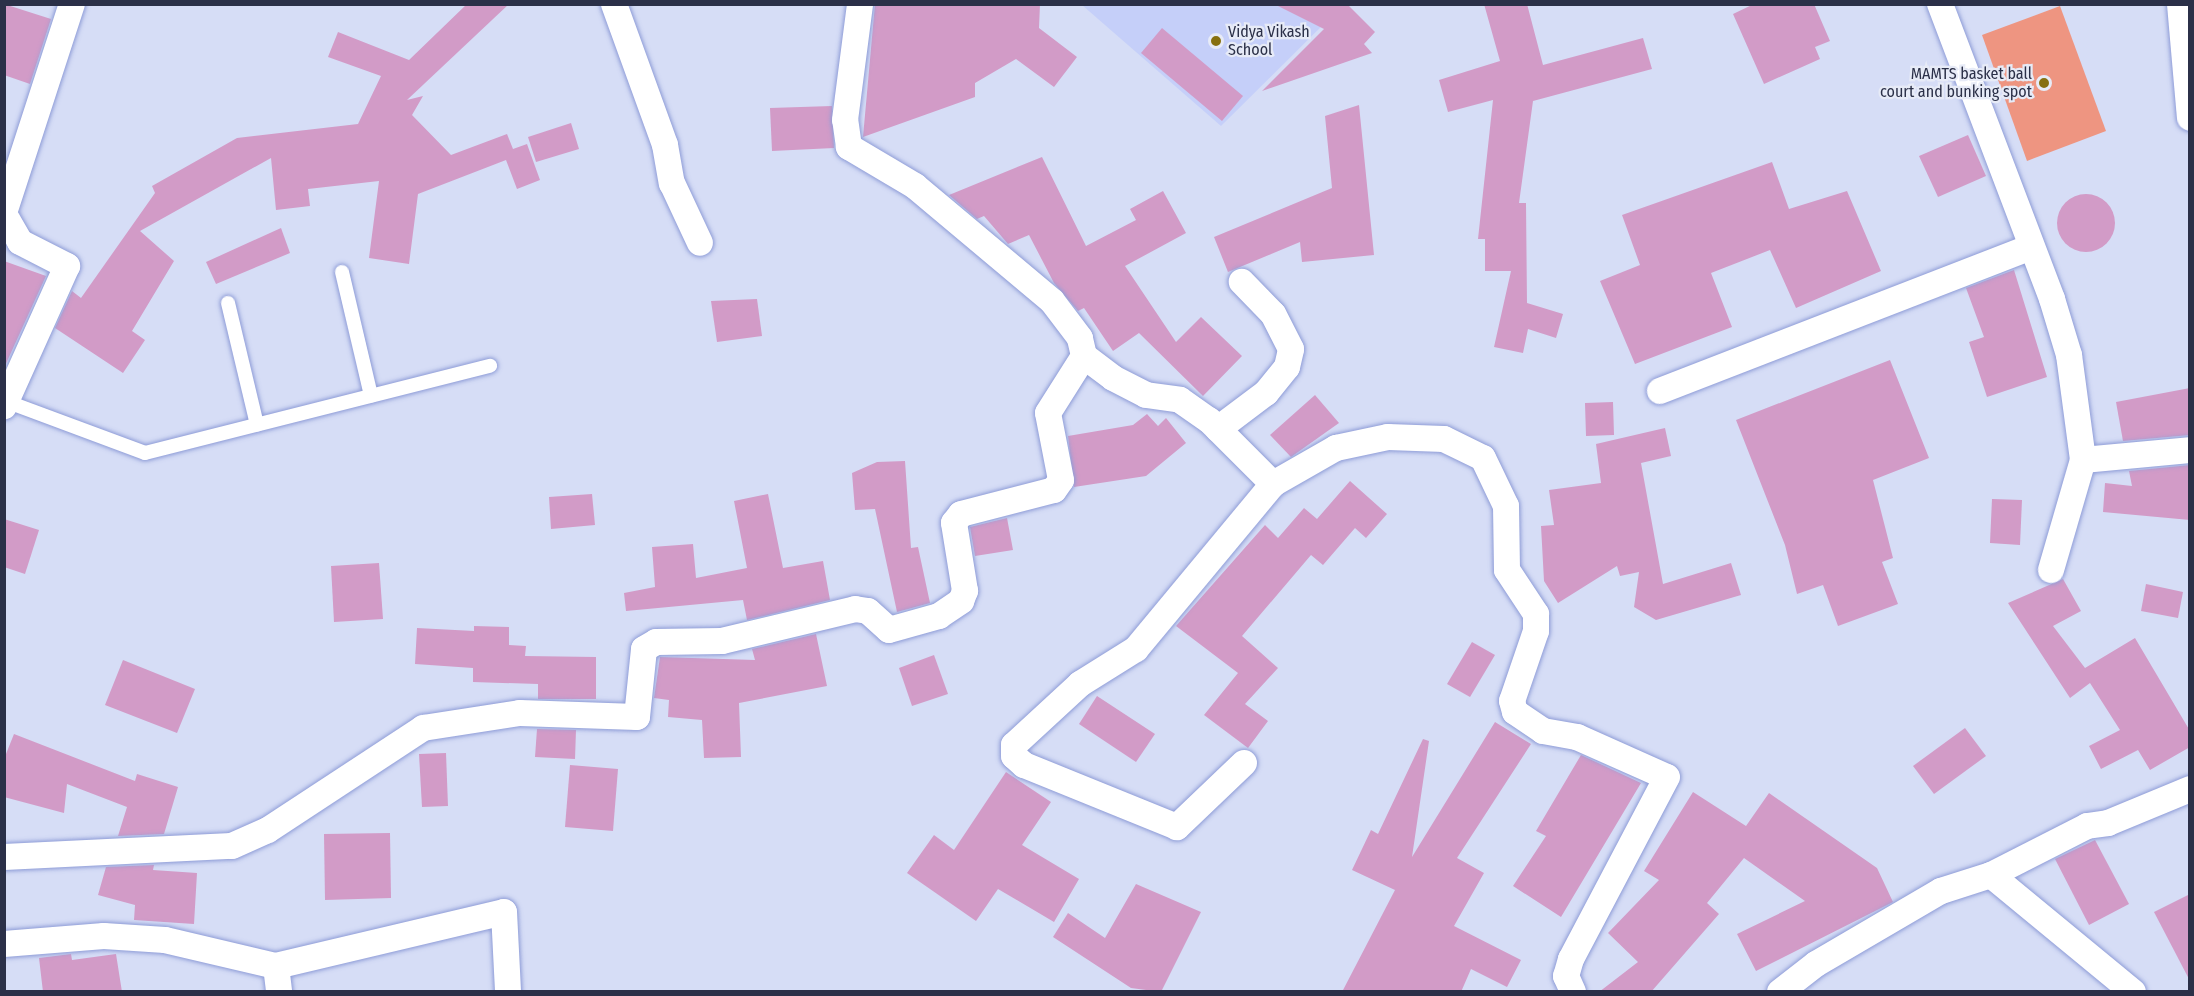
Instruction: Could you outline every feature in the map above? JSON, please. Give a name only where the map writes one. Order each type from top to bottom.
[{"type":"street","points":[[6,404],[66,266],[20,242],[4,214],[72,4]]},
{"type":"street","points":[[614,4],[664,145],[672,183],[700,243]]},
{"type":"street","points":[[4,857],[232,846],[268,830],[423,728],[520,713],[637,717],[644,649],[656,642],[722,641],[855,609],[868,611],[889,630],[939,616],[961,601],[965,591],[954,523],[961,514],[1054,490],[1061,480],[1048,412],[1084,356],[1080,338],[1052,301],[915,186],[849,147],[845,120],[860,4]]},
{"type":"street","points":[[1940,4],[2069,355],[2083,460],[2051,570]]},
{"type":"street","points":[[2180,4],[2190,118]]},
{"type":"street","points":[[1660,391],[2031,247]]},
{"type":"street","points":[[1218,429],[1266,393],[1287,367],[1291,349],[1273,314],[1242,282]]},
{"type":"street","points":[[1084,356],[1146,395],[1180,400],[1218,429],[1273,484]]},
{"type":"street","points":[[1244,763],[1177,827],[1024,765],[1014,756],[1014,745],[1080,684],[1136,650],[1273,484],[1327,452],[1388,437],[1444,439],[1483,458],[1506,506],[1507,570],[1536,614],[1536,631],[1512,701],[1515,712],[1543,731],[1577,737],[1667,777],[1571,959],[1566,976],[1573,992]]},
{"type":"street","points":[[2083,460],[2190,450]]},
{"type":"street","points":[[1780,992],[1816,964],[1941,891],[1991,875],[2087,826],[2108,823],[2190,789]]},
{"type":"street","points":[[1991,875],[2133,992]]},
{"type":"street","points":[[4,944],[104,936],[165,940],[277,979],[504,912],[508,992]]},
{"type":"lane","points":[[342,272],[371,396]]},
{"type":"lane","points":[[228,303],[257,425]]},
{"type":"lane","points":[[6,404],[145,453],[490,366]]},
{"type":"shaded area","name":"Vidya Vikash School","points":[[1329,4],[1339,9],[1221,126],[1082,5]]},
{"type":"shaded area","name":"MAMTS basket ball court and bunking spot","points":[[2060,6],[2106,131],[2027,161],[1982,35]]},
{"type":"building","points":[[4,4],[51,19],[30,84],[4,75]]},
{"type":"building","points":[[467,4],[509,4],[407,100],[423,96],[412,115],[451,155],[507,134],[513,149],[527,144],[540,180],[517,189],[506,160],[418,194],[409,264],[369,258],[379,181],[308,189],[310,206],[276,210],[271,158],[140,231],[174,261],[132,331],[145,340],[123,373],[55,328],[72,291],[81,298],[155,193],[152,186],[237,138],[358,124],[381,76],[328,57],[338,32],[409,60]]},
{"type":"building","points":[[875,4],[1040,4],[1039,28],[1077,57],[1054,87],[1016,59],[975,83],[975,97],[863,137]]},
{"type":"building","points":[[1274,4],[1347,4],[1375,32],[1364,44],[1372,53],[1262,91],[1324,29]]},
{"type":"building","points":[[1484,4],[1527,4],[1543,65],[1643,38],[1652,69],[1533,101],[1519,203],[1526,203],[1527,303],[1563,314],[1556,338],[1528,329],[1523,353],[1494,347],[1511,271],[1485,271],[1485,239],[1478,239],[1493,100],[1448,112],[1439,80],[1500,61]]},
{"type":"building","points":[[1754,4],[1814,4],[1830,41],[1815,47],[1820,59],[1764,84],[1733,14]]},
{"type":"building","points":[[1162,28],[1243,96],[1222,121],[1141,53]]},
{"type":"building","points":[[1359,105],[1374,255],[1302,262],[1300,242],[1228,272],[1214,237],[1332,188],[1325,116]]},
{"type":"building","points":[[832,106],[834,148],[772,151],[770,108]]},
{"type":"building","points":[[571,123],[579,149],[536,162],[528,137]]},
{"type":"building","points":[[1968,135],[1986,176],[1938,197],[1919,156]]},
{"type":"building","points":[[1042,157],[1086,246],[1136,220],[1130,209],[1163,191],[1186,233],[1125,266],[1176,342],[1201,317],[1242,356],[1203,396],[1139,333],[1113,351],[1084,308],[1078,311],[1054,283],[1029,235],[1008,244],[984,216],[977,219],[949,195]]},
{"type":"building","points":[[1772,162],[1789,209],[1847,191],[1881,271],[1796,308],[1770,250],[1711,273],[1732,327],[1635,364],[1600,281],[1640,265],[1622,215]]},
{"type":"building","points":[[2086,194],[2097,196],[2110,207],[2115,223],[2113,234],[2102,247],[2086,252],[2075,250],[2062,239],[2057,223],[2059,212],[2070,199]]},
{"type":"building","points":[[281,228],[290,253],[216,284],[206,262]]},
{"type":"building","points":[[4,261],[46,276],[4,368]]},
{"type":"building","points":[[2014,270],[2047,377],[1987,397],[1969,342],[1984,337],[1966,288]]},
{"type":"building","points":[[757,299],[762,336],[717,342],[711,301]]},
{"type":"building","points":[[1890,360],[1929,458],[1873,480],[1893,558],[1882,562],[1898,604],[1838,626],[1823,585],[1797,594],[1785,545],[1736,420]]},
{"type":"building","points":[[2190,388],[2190,435],[2123,441],[2116,402]]},
{"type":"building","points":[[1315,395],[1339,423],[1291,457],[1270,435]]},
{"type":"building","points":[[1613,402],[1614,435],[1586,436],[1585,403]]},
{"type":"building","points":[[1147,414],[1158,426],[1166,418],[1186,443],[1146,476],[1074,487],[1068,436],[1133,425]]},
{"type":"building","points":[[1665,428],[1671,456],[1641,463],[1663,584],[1731,563],[1741,595],[1656,620],[1634,607],[1639,572],[1620,576],[1617,566],[1558,603],[1544,581],[1541,526],[1554,525],[1549,490],[1601,483],[1596,444]]},
{"type":"building","points":[[905,461],[911,548],[918,547],[930,603],[897,612],[875,509],[855,510],[852,473],[877,462]]},
{"type":"building","points":[[2190,465],[2190,520],[2103,512],[2105,483],[2132,486],[2129,471]]},
{"type":"building","points":[[1350,481],[1387,514],[1366,538],[1355,528],[1323,565],[1311,555],[1242,636],[1278,668],[1245,704],[1268,721],[1248,748],[1204,715],[1238,673],[1176,626],[1265,525],[1278,538],[1304,508],[1317,519]]},
{"type":"building","points":[[592,494],[595,525],[551,529],[549,497]]},
{"type":"building","points":[[768,494],[783,568],[823,561],[830,600],[747,620],[743,600],[626,611],[624,593],[655,587],[652,547],[693,544],[696,578],[747,568],[734,501]]},
{"type":"building","points":[[1992,499],[2022,500],[2020,545],[1990,543]]},
{"type":"building","points":[[1007,518],[1013,550],[975,556],[970,527]]},
{"type":"building","points":[[4,519],[39,530],[25,574],[4,567]]},
{"type":"building","points":[[379,563],[383,619],[334,622],[331,566]]},
{"type":"building","points":[[2063,579],[2081,611],[2053,626],[2085,668],[2135,638],[2190,731],[2190,747],[2150,770],[2138,750],[2101,769],[2089,746],[2120,730],[2090,683],[2070,698],[2008,603]]},
{"type":"building","points":[[2146,584],[2183,592],[2178,618],[2141,611]]},
{"type":"building","points":[[474,626],[509,627],[509,645],[526,646],[525,656],[596,657],[596,699],[538,699],[538,684],[473,682],[473,668],[415,664],[417,628],[474,631]]},
{"type":"building","points":[[816,634],[827,686],[739,703],[741,757],[704,758],[702,720],[668,717],[669,700],[654,698],[660,657],[755,660],[752,649]]},
{"type":"building","points":[[1472,642],[1495,655],[1470,697],[1447,684]]},
{"type":"building","points":[[934,655],[948,694],[912,706],[899,668]]},
{"type":"building","points":[[123,660],[195,689],[177,733],[105,705]]},
{"type":"building","points":[[1097,696],[1155,734],[1136,762],[1079,724]]},
{"type":"building","points":[[1495,722],[1531,744],[1457,858],[1484,873],[1454,926],[1521,960],[1507,987],[1471,969],[1461,992],[1342,992],[1395,890],[1352,870],[1371,830],[1378,834],[1423,739],[1429,741],[1412,857]]},
{"type":"building","points":[[1965,728],[1986,756],[1934,794],[1913,766]]},
{"type":"building","points":[[537,729],[576,730],[575,759],[535,757]]},
{"type":"building","points":[[14,734],[135,781],[137,774],[178,787],[164,834],[118,836],[127,807],[67,784],[64,813],[4,797],[4,759]]},
{"type":"building","points":[[446,753],[448,806],[422,807],[419,754]]},
{"type":"building","points":[[1581,755],[1641,783],[1561,917],[1513,886],[1546,836],[1536,831]]},
{"type":"building","points":[[570,765],[618,769],[613,831],[565,827]]},
{"type":"building","points":[[1006,772],[1051,802],[1022,845],[1079,879],[1054,922],[998,889],[976,921],[907,873],[934,835],[954,850]]},
{"type":"building","points":[[1693,792],[1746,826],[1769,793],[1877,868],[1893,902],[1756,971],[1737,934],[1805,901],[1744,858],[1707,903],[1719,914],[1651,992],[1599,992],[1638,962],[1608,933],[1659,880],[1644,871]]},
{"type":"building","points":[[390,833],[391,898],[325,900],[324,834]]},
{"type":"building","points":[[2095,840],[2129,904],[2089,925],[2055,859]]},
{"type":"building","points":[[154,865],[153,870],[197,873],[194,924],[134,920],[135,905],[98,895],[106,867]]},
{"type":"building","points":[[1136,884],[1201,912],[1161,992],[1131,988],[1053,937],[1068,913],[1105,938]]},
{"type":"building","points":[[2190,894],[2190,981],[2154,912]]},
{"type":"building","points":[[71,954],[72,960],[116,954],[122,992],[43,992],[39,958]]},
{"type":"place","name":"Vidya Vikash School","points":[[1216,41]]},
{"type":"place","name":"MAMTS basket ball court and bunking spot","points":[[2044,83]]}]
